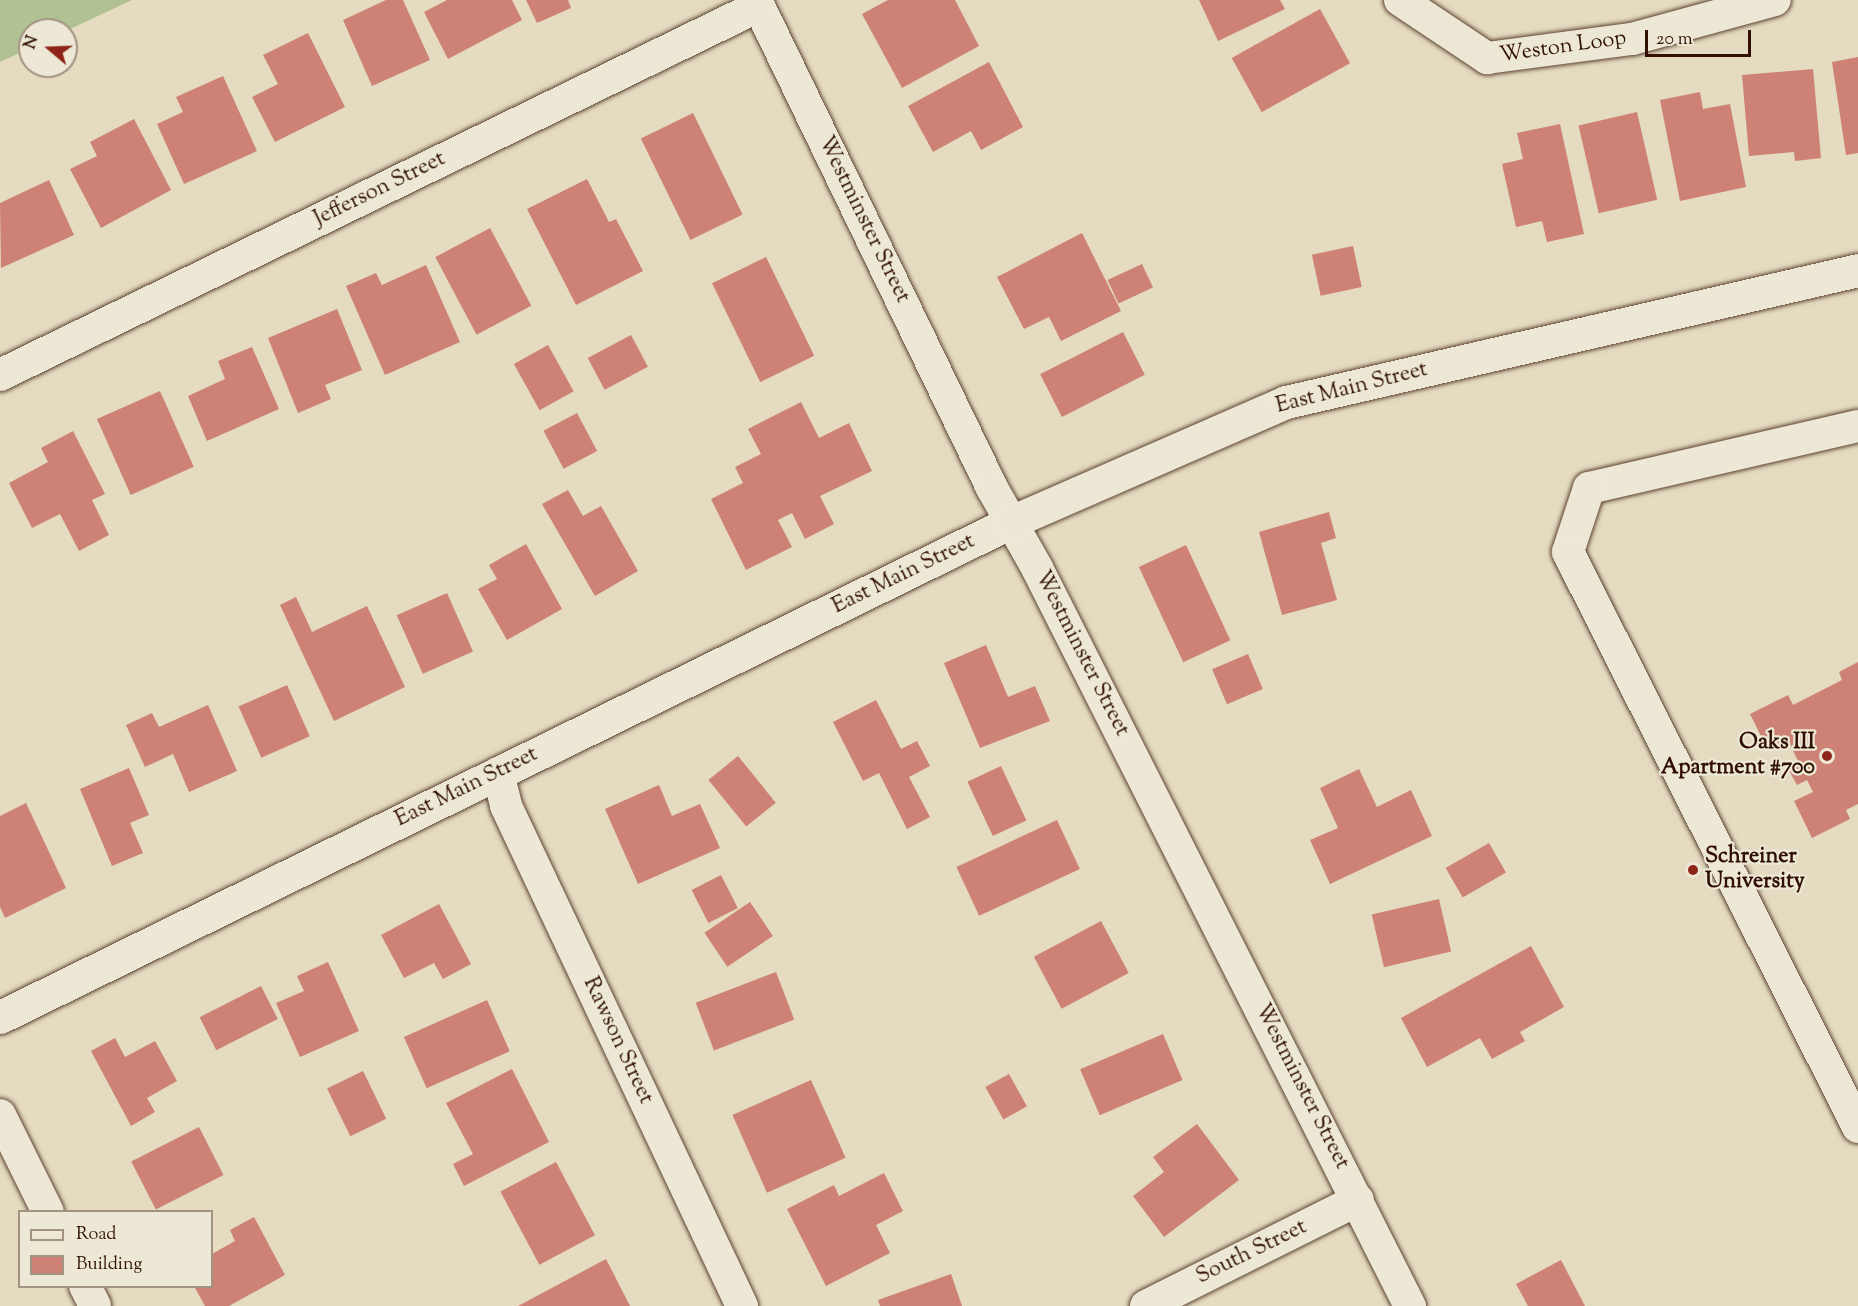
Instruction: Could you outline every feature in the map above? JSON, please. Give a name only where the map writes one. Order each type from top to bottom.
[{"type":"street","name":"Weston Loop","points":[[1400,0],[1487,58],[1632,39],[1775,0]]},
{"type":"street","name":"Jefferson Street","points":[[0,375],[758,3]]},
{"type":"street","name":"Westminster Street","points":[[758,3],[1011,522],[1410,1306]]},
{"type":"street","name":"East Main Street","points":[[0,1017],[1011,522],[1286,402],[1858,270]]},
{"type":"street","points":[[1858,426],[1589,488],[1568,552],[1858,1127]]},
{"type":"street","name":"Rawson Street","points":[[498,773],[506,806],[742,1306]]},
{"type":"street","points":[[0,1115],[47,1210]]},
{"type":"street","name":"South Street","points":[[1146,1306],[1358,1200]]},
{"type":"street","points":[[86,1288],[95,1306]]},
{"type":"green space","points":[[0,0],[132,0],[78,25],[78,18],[18,18],[18,54],[0,62]]},
{"type":"building","points":[[386,0],[403,0],[430,60],[372,86],[343,20]]},
{"type":"building","points":[[447,0],[512,0],[522,20],[448,59],[424,12]]},
{"type":"building","points":[[526,0],[568,0],[571,8],[537,23]]},
{"type":"building","points":[[888,0],[955,0],[979,46],[902,88],[862,14]]},
{"type":"building","points":[[1199,0],[1280,0],[1285,9],[1218,41]]},
{"type":"building","points":[[1320,9],[1350,63],[1262,112],[1232,58]]},
{"type":"building","points":[[308,33],[345,107],[275,142],[252,97],[278,84],[263,55]]},
{"type":"building","points":[[1858,57],[1858,153],[1846,155],[1832,62]]},
{"type":"building","points":[[989,62],[1023,127],[981,150],[971,131],[933,152],[908,106]]},
{"type":"building","points":[[1813,69],[1821,158],[1795,161],[1794,152],[1749,156],[1742,75]]},
{"type":"building","points":[[223,76],[257,151],[184,184],[157,124],[183,112],[176,97]]},
{"type":"building","points":[[1700,92],[1703,109],[1730,104],[1746,187],[1680,201],[1660,100]]},
{"type":"building","points":[[1637,112],[1657,200],[1599,213],[1579,125]]},
{"type":"building","points":[[693,113],[743,215],[690,240],[641,138]]},
{"type":"building","points":[[134,119],[171,190],[101,228],[70,169],[97,156],[90,142]]},
{"type":"building","points":[[1560,124],[1584,234],[1547,242],[1542,221],[1516,227],[1502,164],[1523,159],[1517,133]]},
{"type":"building","points":[[587,179],[609,222],[616,219],[643,271],[576,305],[527,209]]},
{"type":"building","points":[[49,180],[74,235],[1,268],[0,203]]},
{"type":"building","points":[[490,228],[531,306],[477,335],[435,257]]},
{"type":"building","points":[[1082,233],[1121,311],[1061,341],[1049,317],[1024,329],[997,277]]},
{"type":"building","points":[[1353,246],[1362,287],[1321,296],[1312,255]]},
{"type":"building","points":[[766,257],[814,356],[760,382],[712,283]]},
{"type":"building","points":[[1142,264],[1153,288],[1119,304],[1108,280]]},
{"type":"building","points":[[426,265],[460,342],[385,375],[346,286],[376,273],[382,285]]},
{"type":"building","points":[[337,309],[362,370],[325,385],[331,399],[298,413],[268,338]]},
{"type":"building","points":[[1123,332],[1145,375],[1062,417],[1040,374]]},
{"type":"building","points":[[631,335],[648,367],[605,390],[588,358]]},
{"type":"building","points":[[548,345],[574,391],[540,410],[514,364]]},
{"type":"building","points":[[252,347],[279,409],[207,441],[188,396],[225,379],[218,361]]},
{"type":"building","points":[[160,391],[194,467],[131,495],[97,419]]},
{"type":"building","points":[[801,402],[819,438],[849,423],[872,471],[820,496],[834,524],[805,539],[792,513],[778,520],[792,547],[746,570],[711,499],[743,483],[735,467],[761,454],[748,429]]},
{"type":"building","points":[[577,413],[597,451],[564,469],[543,431]]},
{"type":"building","points":[[73,431],[105,494],[92,500],[109,535],[79,551],[60,514],[32,528],[9,483],[48,462],[41,448]]},
{"type":"building","points":[[568,490],[583,516],[601,506],[638,571],[595,596],[542,504]]},
{"type":"building","points":[[1329,512],[1336,538],[1321,543],[1337,600],[1282,615],[1259,532]]},
{"type":"building","points":[[526,544],[562,609],[507,640],[478,589],[497,579],[489,565]]},
{"type":"building","points":[[1186,545],[1230,640],[1183,662],[1139,567]]},
{"type":"building","points":[[447,593],[473,651],[423,674],[397,615]]},
{"type":"building","points":[[296,597],[312,632],[367,606],[405,687],[334,721],[280,605]]},
{"type":"building","points":[[986,645],[1008,697],[1035,686],[1050,721],[980,748],[944,663]]},
{"type":"building","points":[[1248,654],[1263,689],[1227,704],[1212,669]]},
{"type":"building","name":"Oaks III Apartment #700","points":[[1858,662],[1858,804],[1846,810],[1850,819],[1812,838],[1794,801],[1813,792],[1807,780],[1797,785],[1787,767],[1798,761],[1788,740],[1768,750],[1750,714],[1788,695],[1793,705],[1842,680],[1839,672]]},
{"type":"building","points":[[287,685],[310,736],[261,758],[239,707]]},
{"type":"building","points":[[876,700],[901,749],[917,741],[930,766],[909,777],[930,817],[907,829],[879,773],[863,781],[833,722]]},
{"type":"building","points":[[208,705],[237,771],[189,792],[173,754],[145,767],[126,725],[152,713],[159,727]]},
{"type":"building","points":[[738,756],[776,803],[746,827],[708,780]]},
{"type":"building","points":[[1001,766],[1026,820],[993,836],[967,782]]},
{"type":"building","points":[[129,768],[149,815],[130,823],[143,853],[112,866],[80,789]]},
{"type":"building","points":[[1359,769],[1377,807],[1411,790],[1432,836],[1330,884],[1310,840],[1338,828],[1320,788]]},
{"type":"building","points":[[659,785],[672,816],[700,804],[720,848],[638,884],[605,809]]},
{"type":"building","points":[[26,803],[66,888],[5,918],[0,907],[0,816]]},
{"type":"building","points":[[1057,820],[1080,869],[979,916],[956,867]]},
{"type":"building","points":[[1489,843],[1506,872],[1463,897],[1446,868]]},
{"type":"building","points":[[721,875],[738,908],[708,923],[692,890]]},
{"type":"building","points":[[1439,899],[1451,952],[1384,967],[1372,915]]},
{"type":"building","points":[[750,902],[773,936],[727,967],[704,933]]},
{"type":"building","points":[[439,904],[471,964],[443,979],[434,963],[404,978],[381,935]]},
{"type":"building","points":[[1101,921],[1129,973],[1062,1009],[1034,957]]},
{"type":"building","points":[[1531,946],[1564,1007],[1520,1032],[1525,1041],[1492,1059],[1480,1038],[1427,1067],[1401,1018]]},
{"type":"building","points":[[328,962],[359,1031],[300,1057],[276,1003],[304,991],[297,976]]},
{"type":"building","points":[[776,972],[794,1020],[714,1050],[696,1003]]},
{"type":"building","points":[[261,986],[278,1019],[216,1050],[200,1017]]},
{"type":"building","points":[[487,1000],[510,1051],[427,1088],[404,1037]]},
{"type":"building","points":[[1163,1034],[1183,1080],[1100,1115],[1080,1069]]},
{"type":"building","points":[[115,1038],[125,1057],[155,1041],[177,1081],[147,1098],[155,1112],[131,1126],[91,1051]]},
{"type":"building","points":[[512,1069],[549,1142],[464,1186],[453,1164],[473,1154],[446,1103]]},
{"type":"building","points":[[363,1071],[386,1119],[350,1136],[327,1089]]},
{"type":"building","points":[[1009,1074],[1027,1106],[1003,1119],[985,1087]]},
{"type":"building","points":[[811,1080],[846,1158],[767,1193],[732,1115]]},
{"type":"building","points":[[1197,1124],[1239,1180],[1164,1237],[1133,1196],[1164,1172],[1153,1157]]},
{"type":"building","points":[[199,1127],[224,1175],[156,1210],[131,1162]]},
{"type":"building","points":[[556,1162],[595,1235],[539,1265],[500,1192]]},
{"type":"building","points":[[884,1173],[903,1211],[876,1225],[890,1253],[826,1286],[787,1209],[834,1185],[839,1196]]},
{"type":"building","points":[[254,1217],[285,1275],[229,1306],[205,1306],[195,1288],[213,1288],[213,1253],[235,1241],[230,1230]]},
{"type":"building","points":[[606,1259],[630,1306],[518,1306]]},
{"type":"building","points":[[1561,1260],[1585,1306],[1528,1306],[1516,1284]]},
{"type":"building","points":[[951,1274],[962,1306],[880,1306],[878,1300]]},
{"type":"place","name":"Oaks III Apartment #700","points":[[1827,756]]},
{"type":"place","name":"Schreiner University","points":[[1693,870]]}]
